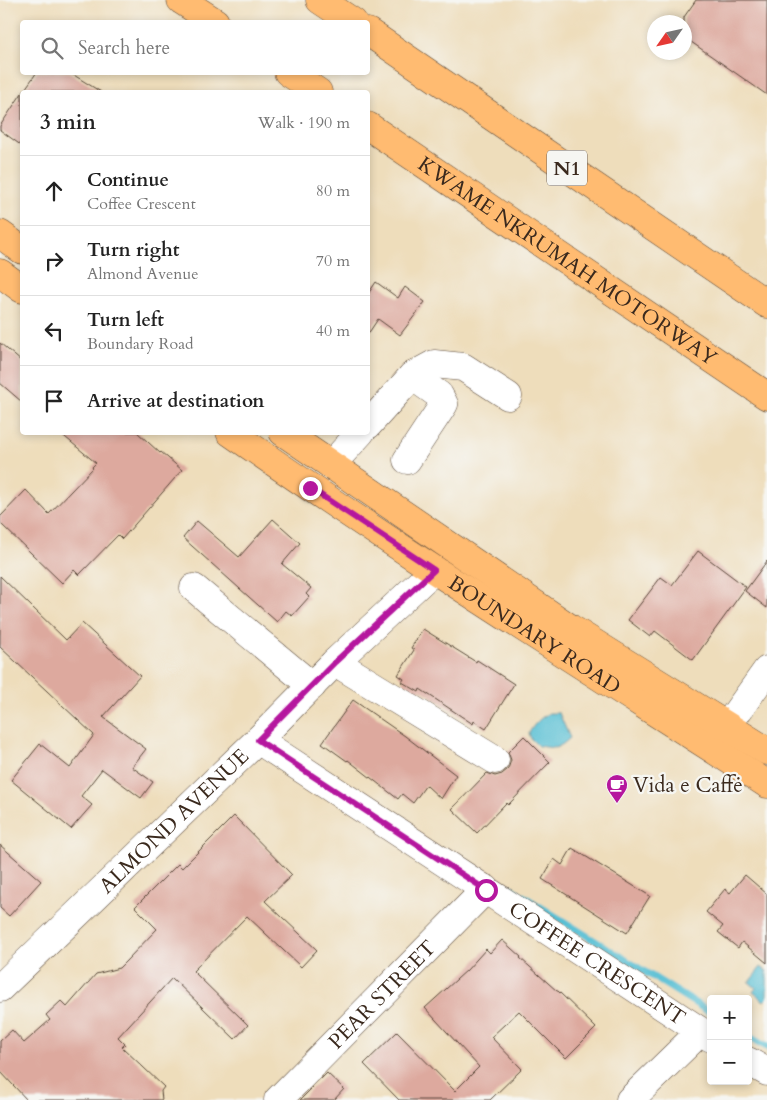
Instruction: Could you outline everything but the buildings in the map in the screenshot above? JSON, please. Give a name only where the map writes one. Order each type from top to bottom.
[{"type":"main road","points":[[182,0],[212,20]]},
{"type":"main road","points":[[320,0],[351,20]]},
{"type":"main road","name":"N1","points":[[370,33],[767,304]]},
{"type":"main road","points":[[292,75],[315,90]]},
{"type":"main road","name":"KWAME NKRUMAH MOTORWAY","points":[[370,127],[767,396]]},
{"type":"main road","points":[[0,234],[20,249]]},
{"type":"main road","points":[[0,273],[20,288]]},
{"type":"main road","name":"BOUNDARY ROAD","points":[[234,435],[310,488],[434,570],[767,784]]},
{"type":"main road","name":"BOUNDARY ROAD","points":[[287,435],[570,628],[767,751]]},
{"type":"street","points":[[370,423],[412,376],[434,364],[463,367],[508,396]]},
{"type":"street","points":[[407,460],[444,404],[439,395],[412,376]]},
{"type":"street","points":[[331,465],[358,435]]},
{"type":"street","name":"ALMOND AVENUE","points":[[0,988],[258,740],[335,662],[434,570]]},
{"type":"street","points":[[194,588],[312,686]]},
{"type":"street","points":[[335,662],[495,760]]},
{"type":"street","points":[[727,726],[767,670]]},
{"type":"street","name":"COFFEE CRESCENT","points":[[258,740],[705,1035]]},
{"type":"street","name":"PEAR STREET","points":[[278,1100],[486,890]]},
{"type":"street","points":[[630,1100],[705,1035]]},
{"type":"street","points":[[752,1063],[767,1072]]},
{"type":"water","points":[[549,713],[559,713],[570,738],[556,748],[538,746],[531,739],[529,733],[538,721]]},
{"type":"water","points":[[761,967],[767,971],[767,998],[764,1001],[753,992],[756,988],[749,982]]},
{"type":"waterway","points":[[510,888],[707,1011]]},
{"type":"waterway","points":[[752,1038],[767,1047]]},
{"type":"place","name":"Vida e Caffė","points":[[617,804]]},
{"type":"route","points":[[310,488],[434,570],[335,662],[258,740],[486,890]]}]
